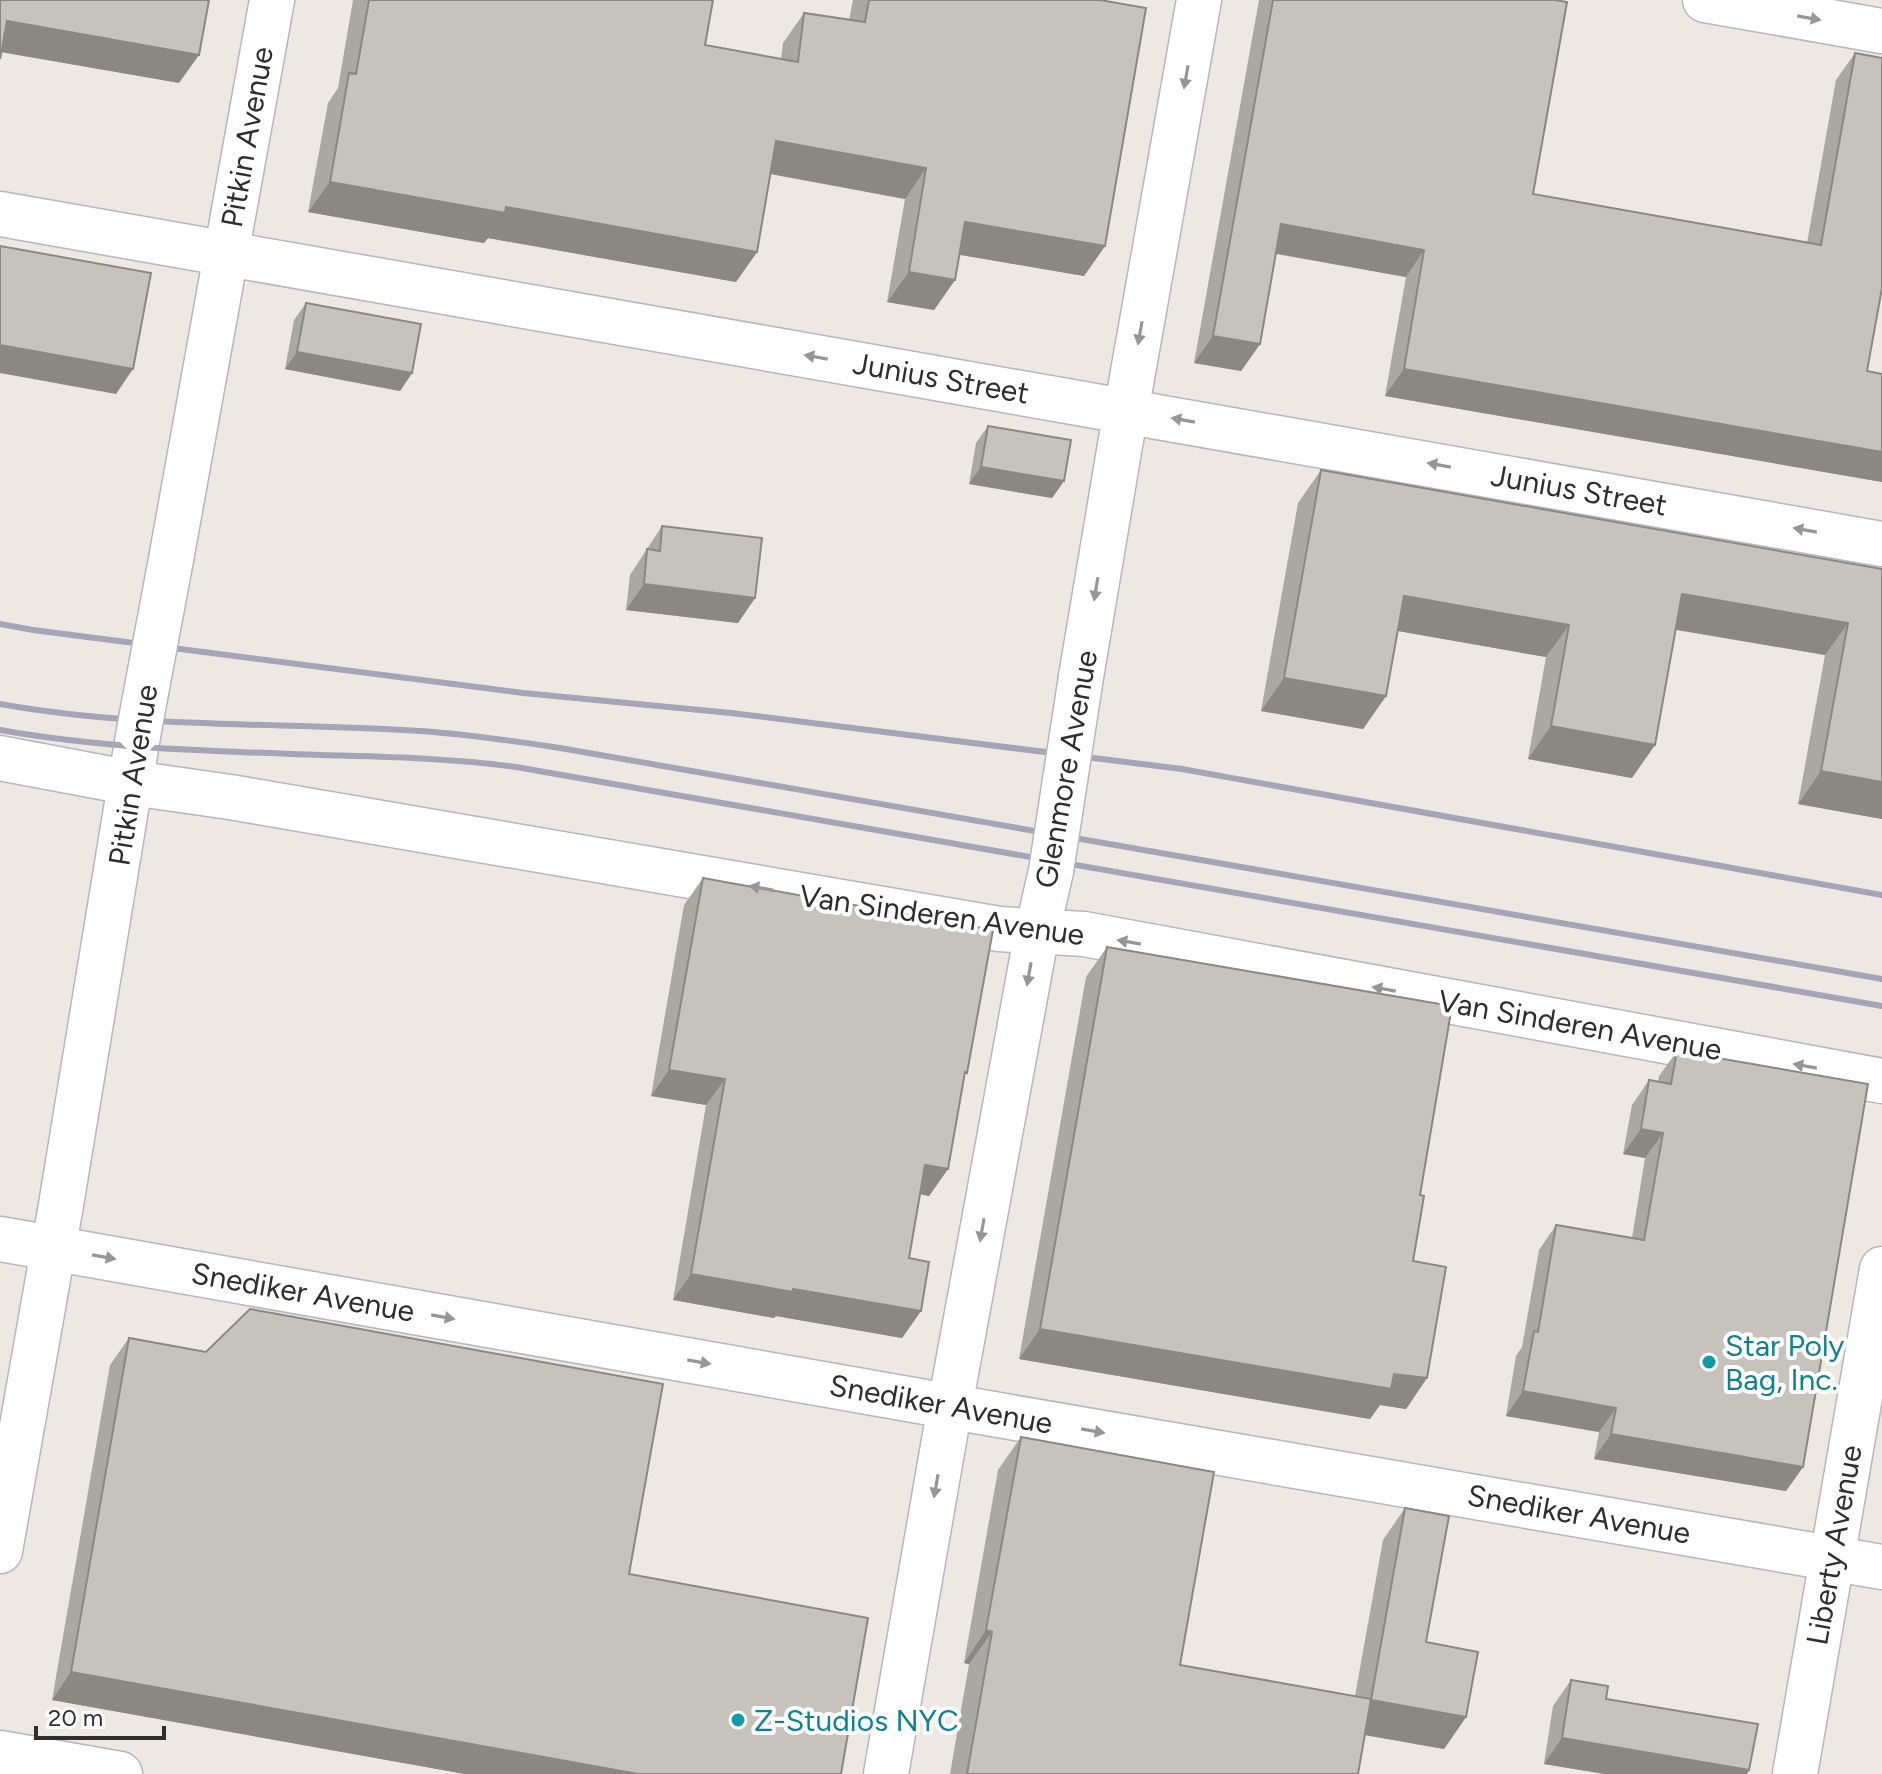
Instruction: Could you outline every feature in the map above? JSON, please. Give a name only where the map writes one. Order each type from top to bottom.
[{"type":"street","name":"Pitkin Avenue","points":[[0,1551],[54,1249],[139,730],[272,0]]},
{"type":"street","name":"Glenmore Avenue","points":[[886,1774],[950,1406],[1037,932],[1051,871],[1126,410],[1199,0]]},
{"type":"street","points":[[1705,0],[1882,31]]},
{"type":"street","name":"Junius Street","points":[[0,214],[1882,544]]},
{"type":"street","name":"Van Sinderen Avenue","points":[[0,758],[999,929],[1096,936],[1882,1081]]},
{"type":"street","name":"Snediker Avenue","points":[[0,1239],[1882,1567]]},
{"type":"street","name":"Liberty Avenue","points":[[1795,1774],[1882,1269]]},
{"type":"street","points":[[0,1753],[120,1774]]},
{"type":"building","points":[[0,0],[209,0],[199,55],[7,21],[0,59]]},
{"type":"building","points":[[369,0],[713,0],[705,45],[798,62],[804,13],[865,22],[869,0],[1100,0],[1146,8],[1105,246],[965,222],[955,280],[909,272],[926,168],[776,141],[757,252],[506,207],[505,213],[330,182],[349,73],[356,74]]},
{"type":"building","points":[[1273,0],[1567,2],[1533,194],[1821,245],[1855,53],[1882,58],[1882,288],[1867,371],[1882,374],[1882,452],[1404,369],[1424,250],[1281,224],[1260,344],[1213,336]]},
{"type":"building","points":[[0,246],[151,273],[133,369],[0,345]]},
{"type":"building","points":[[306,303],[421,324],[412,373],[297,352]]},
{"type":"building","points":[[988,426],[1071,440],[1064,481],[981,467]]},
{"type":"building","points":[[1321,470],[1882,569],[1882,782],[1821,771],[1848,623],[1682,594],[1655,745],[1551,726],[1569,625],[1404,596],[1386,696],[1284,678]]},
{"type":"building","points":[[662,526],[762,538],[755,598],[644,584],[647,549],[660,551]]},
{"type":"building","points":[[703,878],[993,930],[948,1169],[925,1165],[909,1258],[929,1262],[921,1311],[691,1274],[725,1079],[669,1070]]},
{"type":"building","points":[[1107,947],[1452,1006],[1420,1195],[1424,1196],[1413,1261],[1446,1267],[1427,1378],[1394,1374],[1391,1389],[1040,1329]]},
{"type":"building","name":"Star Poly Bag, Inc.","points":[[1677,1051],[1868,1084],[1803,1467],[1611,1434],[1616,1408],[1523,1391],[1534,1331],[1538,1332],[1556,1225],[1644,1240],[1663,1133],[1641,1129],[1649,1080],[1671,1084]]},
{"type":"building","points":[[250,1309],[663,1384],[629,1574],[868,1618],[841,1774],[638,1774],[71,1672],[129,1338],[206,1352]]},
{"type":"building","points":[[1021,1437],[1214,1472],[1180,1665],[1371,1699],[1358,1774],[967,1774],[992,1632],[986,1630]]},
{"type":"building","points":[[1405,1508],[1449,1516],[1426,1642],[1478,1652],[1466,1717],[1371,1700]]},
{"type":"building","points":[[1571,1680],[1608,1686],[1606,1699],[1758,1724],[1749,1770],[1562,1738]]},
{"type":"railway","points":[[0,624],[523,693],[731,713],[1182,769],[1882,895]]},
{"type":"railway","points":[[0,704],[104,718],[420,731],[560,748],[1882,979]]},
{"type":"railway","points":[[0,730],[160,748],[419,758],[516,767],[1882,1006]]},
{"type":"place","name":"Star Poly Bag, Inc.","points":[[1709,1362]]},
{"type":"place","name":"Z-Studios NYC","points":[[738,1720]]}]
